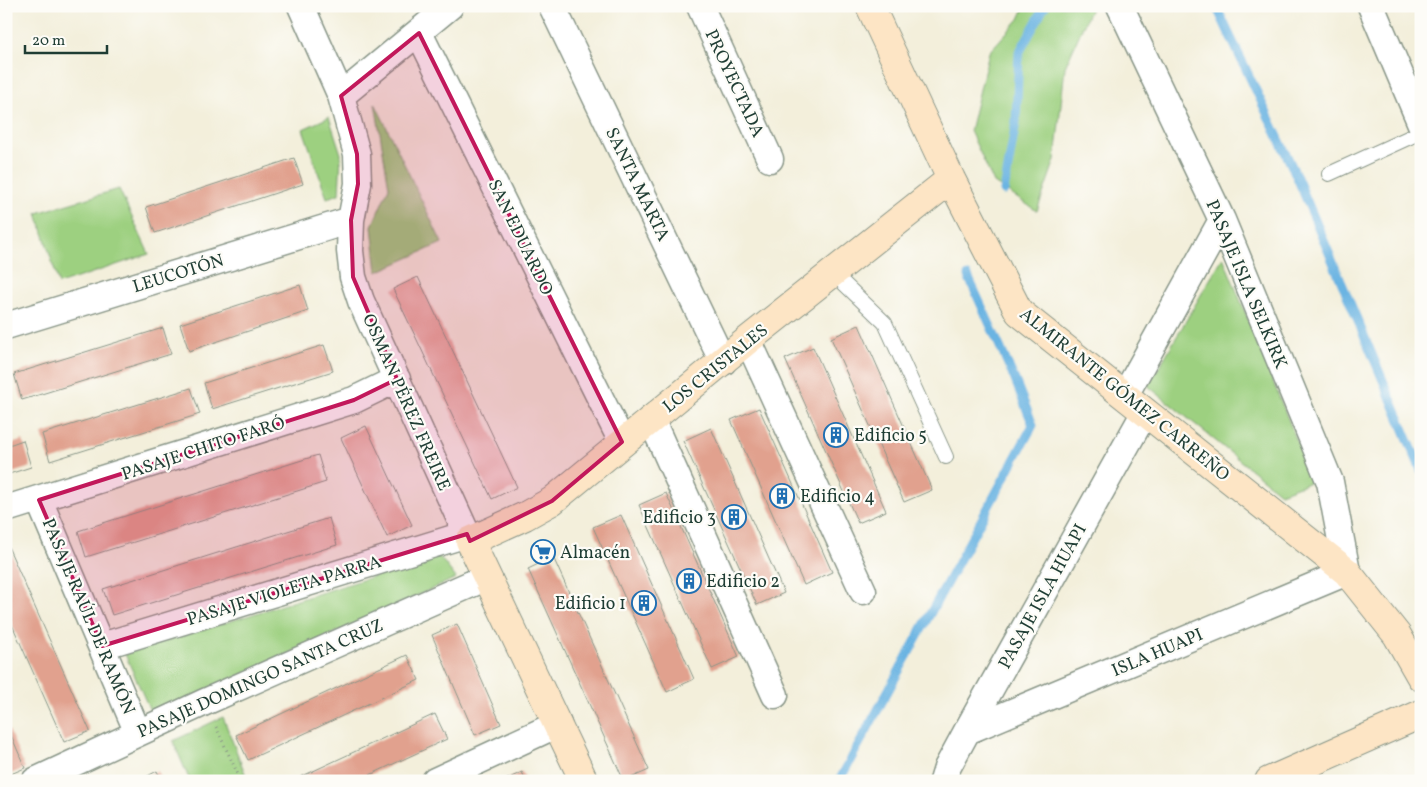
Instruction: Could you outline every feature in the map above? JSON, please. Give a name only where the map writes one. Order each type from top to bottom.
[{"type":"street","name":"OSMAN PÉREZ FREIRE","points":[[301,6],[341,96],[357,154],[358,184],[350,220],[350,251],[353,277],[361,301],[468,538],[584,781]]},
{"type":"street","points":[[341,96],[450,6]]},
{"type":"street","name":"SANTA MARTA","points":[[552,6],[723,362]]},
{"type":"street","name":"PROYECTADA","points":[[700,6],[770,159]]},
{"type":"street","name":"ALMIRANTE GÓMEZ CARREÑO","points":[[870,6],[951,179],[1019,312],[1347,572],[1396,635],[1421,677]]},
{"type":"street","name":"PASAJE ISLA SELKIRK","points":[[1120,6],[1222,220],[1330,482],[1347,572]]},
{"type":"street","points":[[1371,6],[1421,124]]},
{"type":"street","name":"SAN EDUARDO","points":[[419,33],[622,442]]},
{"type":"street","name":"LOS CRISTALES","points":[[468,538],[525,516],[552,501],[748,340],[951,179]]},
{"type":"street","name":"LEUCOTÓN","points":[[6,326],[350,220]]},
{"type":"street","name":"PASAJE ISLA HUAPI","points":[[943,781],[1135,404],[1222,220]]},
{"type":"street","points":[[748,340],[863,591]]},
{"type":"street","name":"PASAJE CHITO FARÓ","points":[[6,509],[354,400],[397,379]]},
{"type":"street","points":[[652,419],[775,695]]},
{"type":"street","name":"PASAJE RAÚL DE RAMÓN","points":[[39,500],[138,733]]},
{"type":"street","name":"PASAJE VIOLETA PARRA","points":[[102,646],[468,538]]},
{"type":"street","name":"ISLA HUAPI","points":[[967,731],[1347,572]]},
{"type":"street","name":"PASAJE DOMINGO SANTA CRUZ","points":[[35,781],[205,702],[487,577]]},
{"type":"street","points":[[1275,779],[1421,714]]},
{"type":"street","points":[[434,781],[558,724]]},
{"type":"lane","points":[[1329,174],[1421,132]]},
{"type":"lane","points":[[833,273],[885,323],[946,457]]},
{"type":"path","points":[[205,702],[241,781]]},
{"type":"highlighted area","points":[[419,33],[622,442],[552,501],[470,541],[467,534],[102,646],[39,500],[354,400],[397,379],[353,277],[351,220],[358,184],[357,154],[341,96]]},
{"type":"green space","points":[[1025,6],[1092,6],[1065,67],[1055,160],[1037,211],[994,183],[970,131],[989,52],[1019,19]]},
{"type":"green space","points":[[375,103],[442,243],[377,272],[372,226],[389,187]]},
{"type":"green space","points":[[329,117],[341,154],[339,194],[327,198],[303,129]]},
{"type":"green space","points":[[119,189],[149,254],[59,284],[37,213]]},
{"type":"green space","points":[[1223,257],[1313,481],[1280,493],[1148,386]]},
{"type":"green space","points":[[439,556],[456,578],[152,715],[125,654]]},
{"type":"green space","points":[[223,717],[248,781],[190,781],[173,741]]},
{"type":"building","points":[[294,158],[303,184],[155,233],[146,207]]},
{"type":"building","points":[[418,277],[517,487],[492,499],[393,289]]},
{"type":"building","points":[[300,285],[308,311],[189,351],[180,324]]},
{"type":"building","points":[[859,325],[932,490],[904,502],[831,338]]},
{"type":"building","points":[[163,328],[171,354],[22,400],[14,374]]},
{"type":"building","points":[[324,345],[333,371],[212,409],[204,383]]},
{"type":"building","name":"Edificio 5","points":[[813,347],[886,511],[858,523],[785,359]]},
{"type":"building","points":[[191,388],[200,414],[50,461],[42,434]]},
{"type":"building","name":"Edificio 4","points":[[759,408],[832,572],[804,585],[731,420]]},
{"type":"building","points":[[366,426],[412,525],[387,537],[341,438]]},
{"type":"building","name":"Edificio 3","points":[[711,428],[784,593],[757,605],[683,441]]},
{"type":"building","points":[[23,440],[31,467],[6,475],[6,446]]},
{"type":"building","points":[[318,455],[326,482],[86,557],[78,531]]},
{"type":"building","name":"Edificio 2","points":[[666,493],[739,657],[712,669],[639,505]]},
{"type":"building","name":"Edificio 1","points":[[621,515],[694,679],[667,692],[593,527]]},
{"type":"building","points":[[329,518],[337,545],[112,615],[103,589]]},
{"type":"building","points":[[6,542],[90,731],[64,742],[6,611]]},
{"type":"building","points":[[553,557],[649,770],[624,781],[528,569]]},
{"type":"building","points":[[457,624],[501,724],[475,735],[432,635]]},
{"type":"building","points":[[407,655],[419,680],[248,760],[236,735]]},
{"type":"building","points":[[435,714],[447,739],[357,781],[292,781]]},
{"type":"building","points":[[6,723],[25,768],[6,776]]},
{"type":"building","points":[[157,771],[162,781],[137,781],[142,779]]},
{"type":"building","points":[[522,772],[526,781],[503,781]]},
{"type":"waterway","points":[[1004,191],[1016,122],[1019,53],[1045,6]]},
{"type":"waterway","points":[[1216,6],[1296,175],[1421,470]]},
{"type":"waterway","points":[[839,781],[1033,425],[968,276]]},
{"type":"place","name":"Edificio 5","points":[[836,435]]},
{"type":"place","name":"Edificio 4","points":[[782,496]]},
{"type":"place","name":"Edificio 3","points":[[734,517]]},
{"type":"place","name":"Almacén","points":[[543,552]]},
{"type":"place","name":"Edificio 2","points":[[689,581]]},
{"type":"place","name":"Edificio 1","points":[[644,603]]}]
